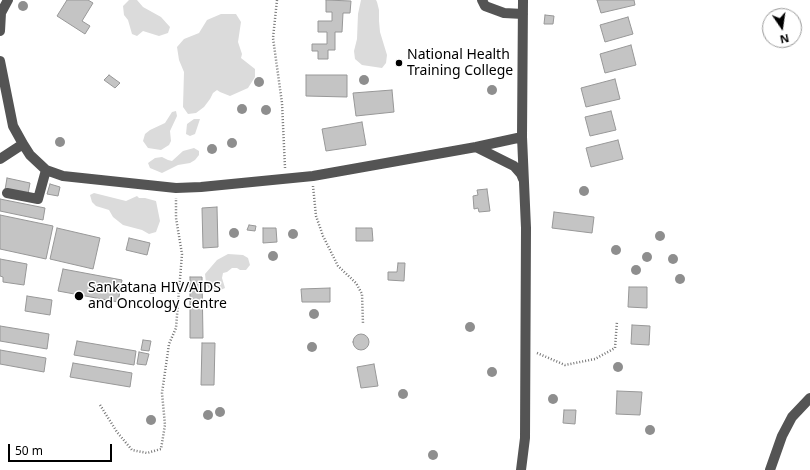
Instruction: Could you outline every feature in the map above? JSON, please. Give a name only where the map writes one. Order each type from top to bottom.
[{"type":"street","points":[[0,31],[1,13],[8,0]]},
{"type":"street","points":[[482,0],[485,6],[504,13],[523,14]]},
{"type":"street","points":[[521,470],[525,438],[524,353],[526,228],[522,137],[523,0]]},
{"type":"street","points":[[0,62],[13,126],[30,155],[46,170],[63,176],[176,188],[200,187],[313,176],[476,147],[522,137]]},
{"type":"street","points":[[0,159],[23,144]]},
{"type":"street","points":[[476,147],[514,166],[524,183]]},
{"type":"street","points":[[7,193],[38,199],[46,170]]},
{"type":"street","points":[[770,470],[782,436],[792,417],[810,398]]},
{"type":"path","points":[[277,0],[273,38],[282,103],[285,179]]},
{"type":"path","points":[[313,176],[316,216],[323,236],[338,266],[356,283],[362,294],[363,324]]},
{"type":"path","points":[[100,405],[117,432],[132,450],[147,453],[161,449],[165,425],[162,393],[169,344],[176,328],[182,254],[176,218],[176,188]]},
{"type":"path","points":[[524,353],[539,354],[565,365],[595,359],[615,348],[617,321]]},
{"type":"shaded area","points":[[129,0],[137,0],[143,7],[161,17],[170,27],[168,33],[159,36],[143,31],[137,36],[132,34],[128,20],[124,15],[123,6]]},
{"type":"shaded area","points":[[361,0],[376,0],[377,2],[380,32],[387,55],[386,63],[382,68],[362,65],[355,59],[354,51],[357,39],[358,14]]},
{"type":"shaded area","points":[[221,14],[236,14],[241,22],[238,42],[242,54],[241,58],[255,69],[255,77],[248,88],[230,96],[217,90],[213,93],[204,107],[196,113],[188,114],[183,107],[184,72],[179,60],[177,47],[184,39],[199,33],[207,20]]},
{"type":"shaded area","points":[[176,111],[177,116],[170,131],[171,141],[169,145],[161,150],[148,148],[143,141],[145,134],[165,123],[172,112]]},
{"type":"shaded area","points":[[194,119],[200,119],[195,134],[190,136],[186,134],[187,124]]},
{"type":"shaded area","points":[[194,148],[199,151],[199,155],[195,160],[190,163],[178,165],[162,173],[150,168],[148,163],[155,158],[162,157],[172,161],[183,151]]},
{"type":"shaded area","points":[[94,193],[126,201],[137,196],[139,198],[156,201],[160,221],[156,232],[149,234],[142,230],[123,225],[113,217],[109,210],[96,206],[92,202],[90,195]]},
{"type":"shaded area","points":[[228,254],[243,255],[248,258],[250,265],[246,270],[232,268],[223,273],[222,278],[225,288],[216,292],[209,289],[206,283],[205,274],[217,260]]},
{"type":"building","points":[[67,0],[88,0],[93,3],[82,21],[90,26],[85,34],[57,16]]},
{"type":"building","points":[[326,0],[351,1],[350,13],[343,13],[342,32],[335,32],[335,50],[328,50],[328,59],[318,59],[318,51],[312,51],[312,44],[327,44],[327,32],[318,32],[318,21],[332,21],[332,12],[326,12]]},
{"type":"building","points":[[597,0],[634,0],[635,5],[601,13]]},
{"type":"building","points":[[545,15],[554,16],[553,24],[544,24]]},
{"type":"building","points":[[628,17],[633,34],[605,42],[600,25]]},
{"type":"building","points":[[631,45],[636,65],[605,73],[600,54]]},
{"type":"building","points":[[109,75],[120,83],[115,88],[104,80]]},
{"type":"building","points":[[306,75],[347,75],[347,97],[306,96]]},
{"type":"building","points":[[615,79],[620,99],[586,107],[581,88]]},
{"type":"building","points":[[392,90],[394,112],[356,116],[353,93]]},
{"type":"building","points":[[611,111],[616,130],[590,136],[585,117]]},
{"type":"building","points":[[362,122],[366,145],[326,151],[322,129]]},
{"type":"building","points":[[618,140],[623,159],[591,167],[586,148]]},
{"type":"building","points":[[7,178],[30,183],[28,194],[5,190]]},
{"type":"building","points":[[50,184],[60,187],[58,196],[47,194]]},
{"type":"building","points":[[487,189],[490,211],[479,212],[478,208],[474,209],[473,196],[478,195],[477,190]]},
{"type":"building","points":[[0,199],[45,208],[43,220],[0,211]]},
{"type":"building","points":[[217,207],[218,247],[203,248],[202,208]]},
{"type":"building","points":[[554,212],[594,217],[592,233],[552,228]]},
{"type":"building","points":[[0,215],[53,226],[46,259],[0,249]]},
{"type":"building","points":[[249,225],[256,226],[255,231],[247,230]]},
{"type":"building","points":[[57,228],[100,238],[93,269],[50,259]]},
{"type":"building","points":[[263,228],[276,228],[277,242],[263,243]]},
{"type":"building","points":[[356,228],[372,228],[373,241],[356,241]]},
{"type":"building","points":[[129,238],[150,243],[147,255],[126,250]]},
{"type":"building","points":[[0,259],[27,264],[24,285],[3,282],[3,277],[0,276]]},
{"type":"building","points":[[398,263],[405,263],[404,281],[388,280],[388,272],[397,272]]},
{"type":"building","points":[[63,269],[122,280],[118,302],[58,291]]},
{"type":"building","points":[[190,277],[202,277],[203,338],[190,338]]},
{"type":"building","points":[[629,287],[647,287],[647,308],[628,307]]},
{"type":"building","points":[[330,288],[330,302],[302,302],[301,289]]},
{"type":"building","points":[[27,296],[52,300],[50,315],[25,311]]},
{"type":"building","points":[[632,325],[650,326],[649,345],[631,344]]},
{"type":"building","points":[[0,326],[49,334],[47,349],[0,341]]},
{"type":"building","points":[[358,334],[364,334],[369,339],[367,348],[364,350],[358,350],[353,345],[353,339]]},
{"type":"building","points":[[143,340],[151,341],[149,351],[141,350]]},
{"type":"building","points":[[77,341],[136,351],[134,365],[74,355]]},
{"type":"building","points":[[202,343],[215,343],[214,385],[201,385]]},
{"type":"building","points":[[0,350],[46,358],[44,372],[0,364]]},
{"type":"building","points":[[139,352],[149,354],[146,365],[137,364]]},
{"type":"building","points":[[73,363],[132,373],[130,387],[70,377]]},
{"type":"building","points":[[374,364],[378,386],[361,388],[357,367]]},
{"type":"building","points":[[617,391],[642,392],[640,415],[616,414]]},
{"type":"building","points":[[564,410],[576,410],[575,424],[563,423]]},
{"type":"place","name":"National Health Training College","points":[[399,63]]},
{"type":"place","name":"Sankatana HIV/AIDS and Oncology Centre","points":[[79,296]]}]
